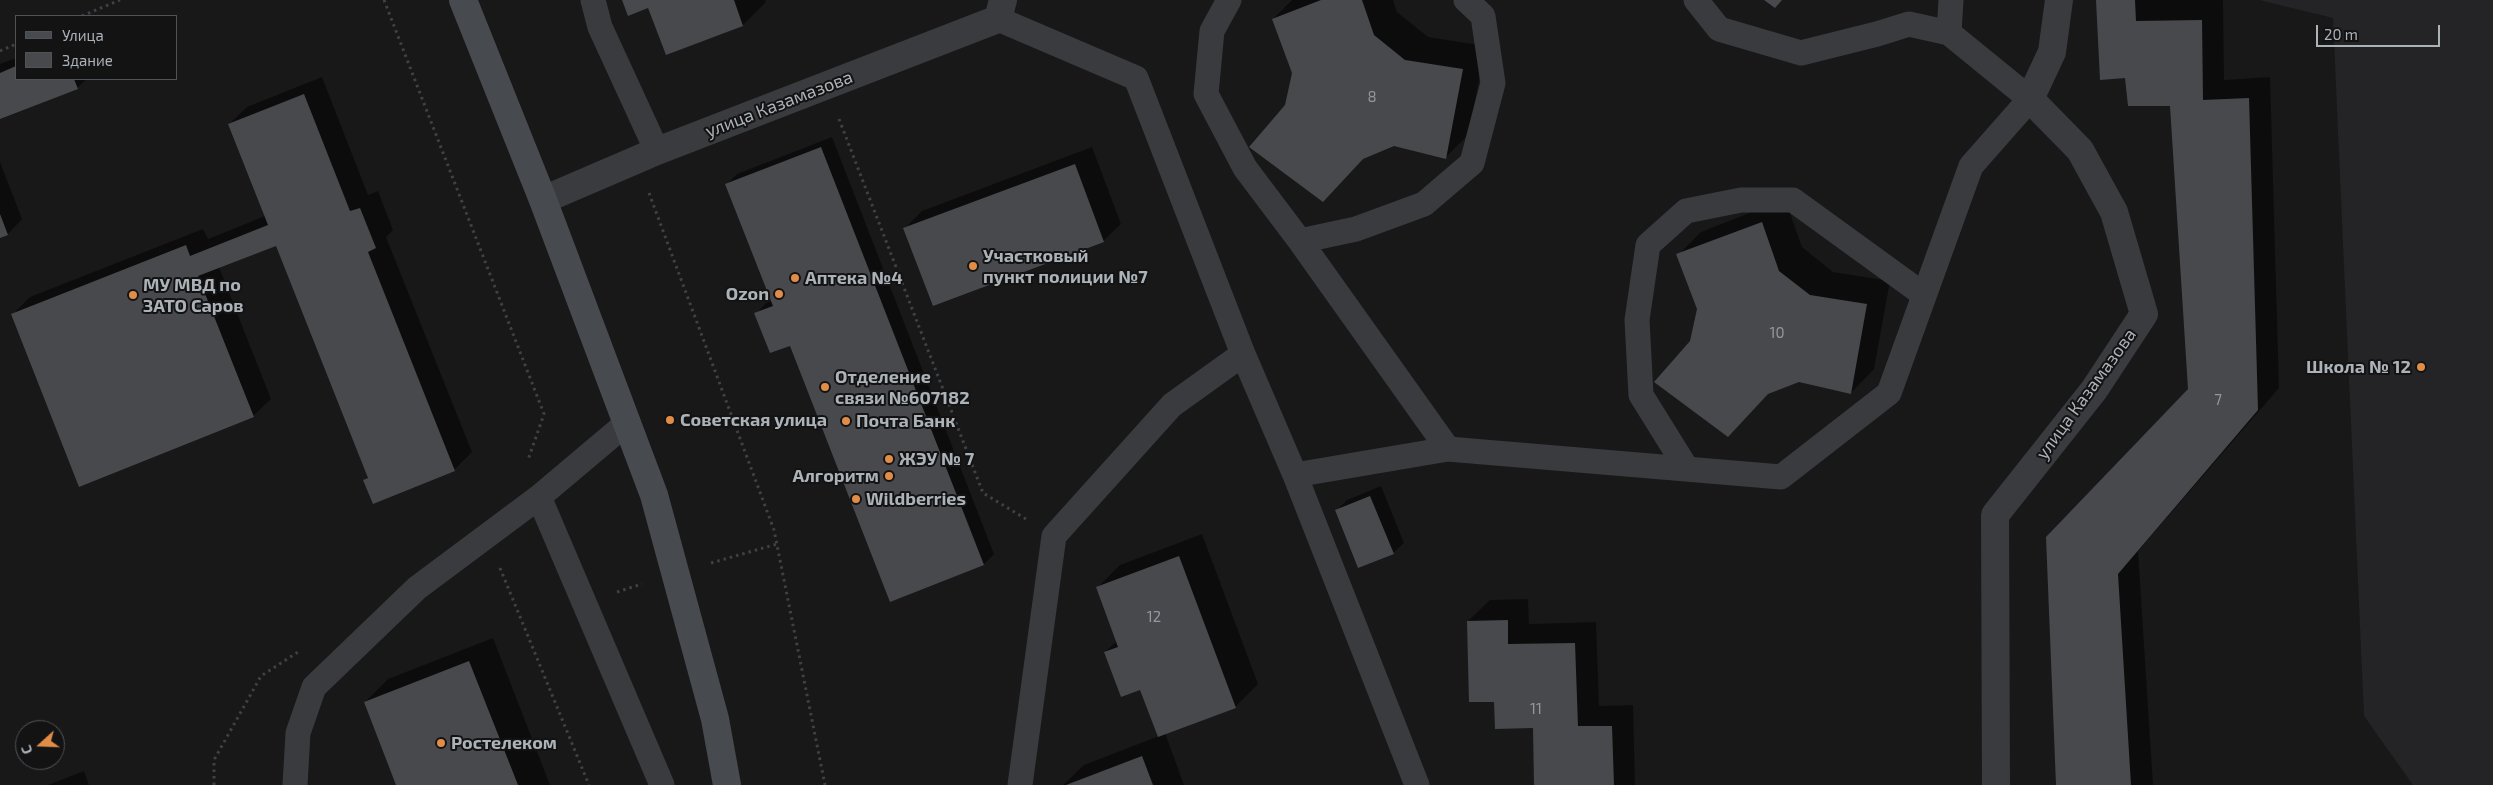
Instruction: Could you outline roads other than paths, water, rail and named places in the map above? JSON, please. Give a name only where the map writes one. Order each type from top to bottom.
[{"type":"street","points":[[463,0],[543,200],[654,495],[715,719],[727,785]]},
{"type":"street","points":[[2030,99],[2052,52],[2059,0]]},
{"type":"street","name":"улица Казамазова","points":[[543,200],[647,156],[826,86],[1001,9]]},
{"type":"street","name":"улица Казамазова","points":[[1996,785],[1995,516],[2094,390],[2144,314],[2114,212],[2080,150],[2030,99]]},
{"type":"lane","points":[[593,0],[600,27],[647,156]]},
{"type":"lane","points":[[1229,0],[1212,31],[1206,94],[1245,168],[1300,241],[1448,449]]},
{"type":"lane","points":[[1300,241],[1356,229],[1424,204],[1472,163],[1493,83],[1483,16],[1466,0]]},
{"type":"lane","points":[[1296,475],[1448,449],[1781,477],[1888,393],[1971,166],[2030,99],[1949,33],[1909,24],[1801,53],[1719,29],[1696,0]]},
{"type":"lane","points":[[1949,33],[1951,0]]},
{"type":"lane","points":[[1001,9],[1136,78],[1243,354],[1296,475],[1417,785]]},
{"type":"lane","points":[[1687,469],[1641,395],[1637,320],[1648,245],[1686,212],[1741,200],[1793,200],[1924,295]]},
{"type":"lane","points":[[1020,785],[1054,536],[1172,405],[1243,354]]},
{"type":"lane","points":[[295,785],[298,733],[314,688],[416,588],[539,498],[628,422]]},
{"type":"lane","points":[[539,498],[662,785]]},
{"type":"place","name":"Участковый пункт полиции №7","points":[[973,266]]},
{"type":"place","name":"Аптека №4","points":[[795,278]]},
{"type":"place","name":"Ozon","points":[[779,294]]},
{"type":"place","name":"МУ МВД по ЗАТО Саров","points":[[133,295]]},
{"type":"place","name":"Школа № 12","points":[[2421,367]]},
{"type":"place","name":"Отделение связи №607182","points":[[825,387]]},
{"type":"place","name":"Советская улица","points":[[670,420]]},
{"type":"place","name":"Почта Банк","points":[[846,421]]},
{"type":"place","name":"ЖЭУ № 7","points":[[889,459]]},
{"type":"place","name":"Алгоритм","points":[[889,476]]},
{"type":"place","name":"Wildberries","points":[[856,499]]},
{"type":"place","name":"Ростелеком","points":[[441,743]]}]
